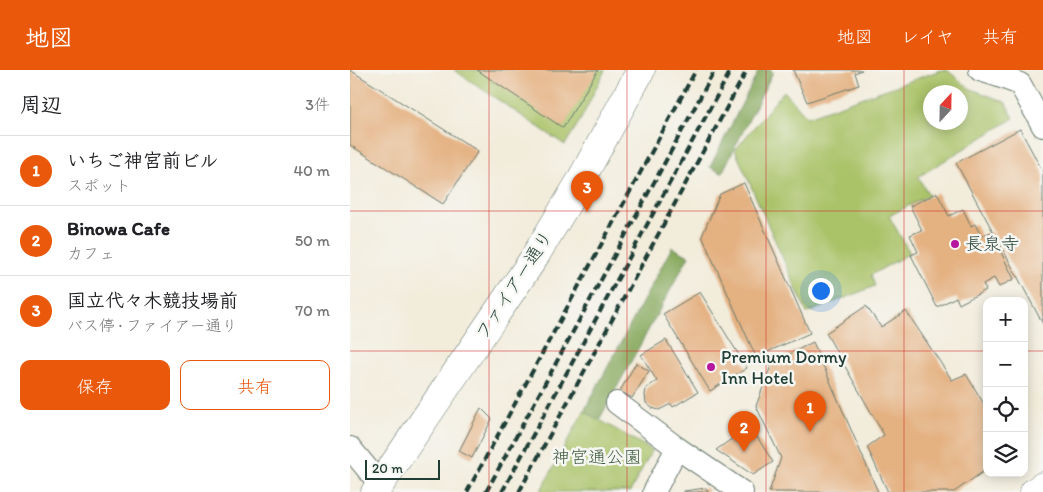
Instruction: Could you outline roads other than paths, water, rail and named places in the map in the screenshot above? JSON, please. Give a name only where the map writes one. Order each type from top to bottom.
[{"type":"street","name":"ファイアー通り","points":[[377,488],[532,261],[578,185],[640,70]]},
{"type":"street","points":[[980,70],[1020,84],[1043,126]]},
{"type":"street","points":[[617,403],[677,448],[742,492]]},
{"type":"street","points":[[350,448],[377,488]]},
{"type":"street","points":[[654,492],[677,448]]},
{"type":"street","points":[[1034,492],[1043,486]]},
{"type":"railway","points":[[467,492],[696,70]]},
{"type":"railway","points":[[486,492],[715,70]]},
{"type":"railway","points":[[502,492],[731,70]]},
{"type":"railway","points":[[519,492],[747,70]]},
{"type":"place","name":"国立代々木競技場前","points":[[587,212]]},
{"type":"place","name":"長泉寺","points":[[955,244]]},
{"type":"place","name":"Premium Dormy Inn Hotel","points":[[711,367]]},
{"type":"place","name":"いちご神宮前ビル","points":[[810,432]]},
{"type":"place","name":"Binowa Cafe","points":[[744,452]]},
{"type":"park label","name":"神宮通公園","points":[[597,457]]}]
